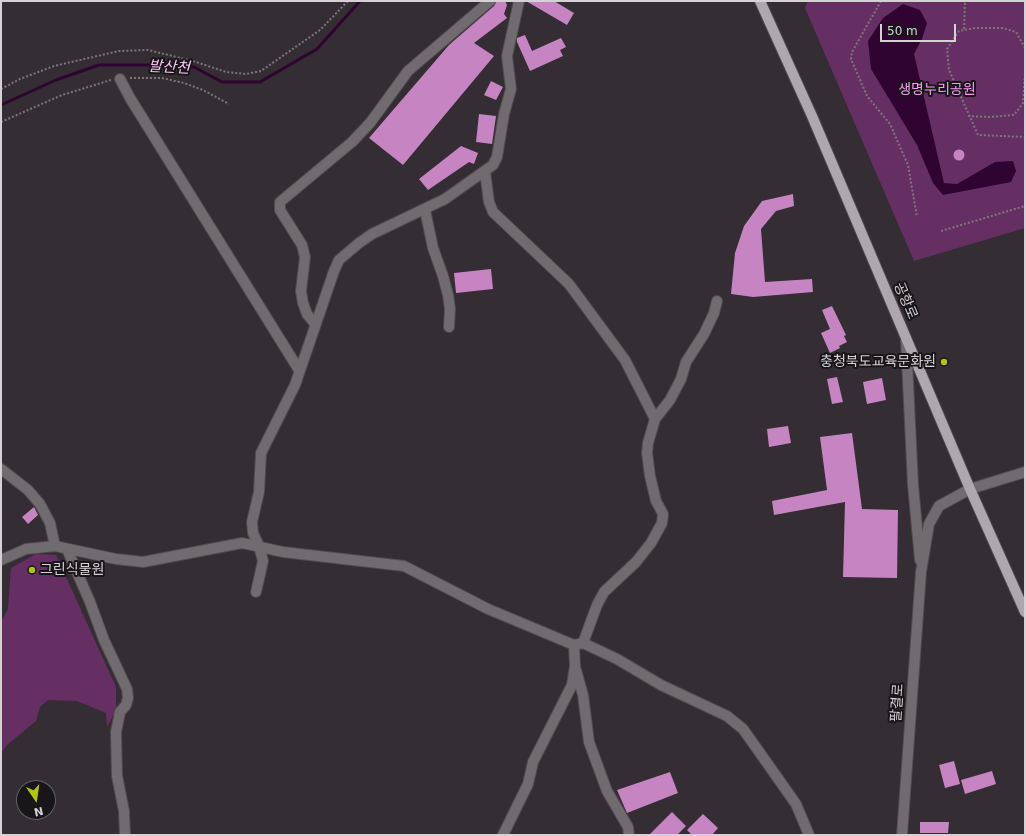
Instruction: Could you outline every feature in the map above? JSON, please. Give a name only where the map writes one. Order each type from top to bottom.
[{"type":"main road","name":"공항로","points":[[760,1],[812,116],[906,340],[1025,612]]},
{"type":"street","points":[[315,324],[303,303],[302,291],[305,256],[302,245],[280,210],[280,202],[356,137],[370,123],[408,71],[490,1]]},
{"type":"street","points":[[256,592],[263,561],[259,546],[253,533],[252,522],[259,492],[261,453],[292,391],[339,260],[372,234],[425,210],[445,199],[493,165],[497,157],[504,114],[511,89],[507,56],[519,1]]},
{"type":"street","points":[[120,79],[130,98],[299,370]]},
{"type":"street","points":[[485,172],[489,202],[493,212],[569,284],[625,360],[655,419]]},
{"type":"street","points":[[425,210],[433,248],[443,276],[449,302],[449,327]]},
{"type":"street","points":[[503,835],[528,784],[533,762],[572,685],[578,644],[596,605],[604,592],[636,562],[651,543],[662,523],[662,514],[656,501],[650,476],[647,453],[655,419],[670,400],[681,379],[686,362],[704,334],[714,314],[717,302]]},
{"type":"street","points":[[906,340],[913,485],[921,572]]},
{"type":"street","points":[[1,469],[28,490],[40,504],[50,523],[55,546]]},
{"type":"street","points":[[921,572],[929,524],[940,506],[970,489],[1025,472]]},
{"type":"street","points":[[1,560],[26,549],[55,546],[116,559],[143,562],[242,543],[283,552],[404,566],[488,609],[616,659],[662,685],[727,716],[743,729],[796,804],[809,835]]},
{"type":"street","points":[[67,549],[107,646],[127,689],[128,698],[126,705],[120,712],[116,732],[117,776],[124,811],[124,835]]},
{"type":"street","name":"팔결로","points":[[902,835],[921,572]]},
{"type":"street","points":[[575,666],[583,695],[589,742],[607,791],[628,826],[629,835]]},
{"type":"path","points":[[1,89],[20,79],[54,66],[119,51],[148,50],[193,61],[226,72],[246,74],[261,71],[320,30],[348,1]]},
{"type":"path","points":[[880,1],[852,52],[851,60],[867,96],[890,124],[908,165],[917,216]]},
{"type":"path","points":[[964,29],[965,1]]},
{"type":"path","points":[[1025,46],[1016,32],[1003,28],[964,29],[959,31],[947,49],[949,70],[968,116],[978,135],[1025,137]]},
{"type":"path","points":[[968,116],[989,117],[1014,115],[1023,103],[1025,73]]},
{"type":"path","points":[[941,230],[1025,206]]},
{"type":"green space","name":"생명누리공원","points":[[808,1],[1025,1],[1025,228],[914,261],[805,8]]},
{"type":"green space","points":[[36,554],[56,555],[116,687],[116,710],[107,727],[106,713],[77,701],[48,700],[40,707],[36,721],[7,745],[1,753],[1,622],[8,609],[11,568]]},
{"type":"shaded area","points":[[903,4],[920,10],[927,23],[922,39],[914,54],[944,183],[957,184],[995,162],[1013,161],[1016,171],[1011,182],[943,195],[933,183],[917,145],[871,69],[868,41],[883,18]]},
{"type":"building","points":[[496,1],[505,1],[507,5],[504,14],[507,18],[474,43],[494,56],[403,165],[369,138],[449,45],[494,6]]},
{"type":"building","points":[[526,1],[554,1],[574,13],[567,25]]},
{"type":"building","points":[[525,35],[532,51],[561,38],[566,47],[560,50],[563,56],[530,71],[517,42],[517,38]]},
{"type":"building","points":[[491,81],[503,87],[496,100],[484,95]]},
{"type":"building","points":[[479,114],[496,116],[492,144],[476,142]]},
{"type":"building","points":[[461,146],[478,153],[474,164],[469,162],[428,190],[419,179]]},
{"type":"building","points":[[959,149],[963,151],[965,155],[963,159],[959,161],[955,159],[953,155],[955,151]]},
{"type":"building","points":[[793,194],[794,206],[776,211],[761,229],[765,282],[812,279],[813,292],[753,297],[731,294],[735,253],[744,226],[762,201]]},
{"type":"building","points":[[491,269],[493,289],[456,293],[454,273]]},
{"type":"building","points":[[832,306],[846,335],[844,336],[847,342],[839,346],[840,348],[830,353],[821,333],[830,329],[822,310]]},
{"type":"building","points":[[837,377],[843,402],[832,404],[827,379]]},
{"type":"building","points":[[882,378],[886,400],[867,404],[863,382]]},
{"type":"building","points":[[788,426],[791,443],[769,447],[767,429]]},
{"type":"building","points":[[852,433],[862,509],[898,510],[897,578],[843,577],[845,502],[774,515],[772,501],[827,490],[820,437]]},
{"type":"building","points":[[34,507],[38,515],[28,524],[22,517]]},
{"type":"building","points":[[954,761],[960,784],[945,788],[939,765]]},
{"type":"building","points":[[992,771],[996,784],[965,794],[961,780]]},
{"type":"building","points":[[670,772],[678,793],[627,813],[617,790]]},
{"type":"building","points":[[672,812],[686,826],[677,835],[649,835]]},
{"type":"building","points":[[703,814],[718,828],[712,835],[692,835],[687,830]]},
{"type":"building","points":[[920,822],[949,822],[948,833],[920,833]]},
{"type":"waterway","name":"발산천","points":[[1,105],[56,80],[99,65],[194,67],[222,82],[260,82],[317,49],[360,1]]},
{"type":"place","name":"충청북도교육문화원","points":[[944,362]]},
{"type":"place","name":"그린식물원","points":[[32,570]]}]
